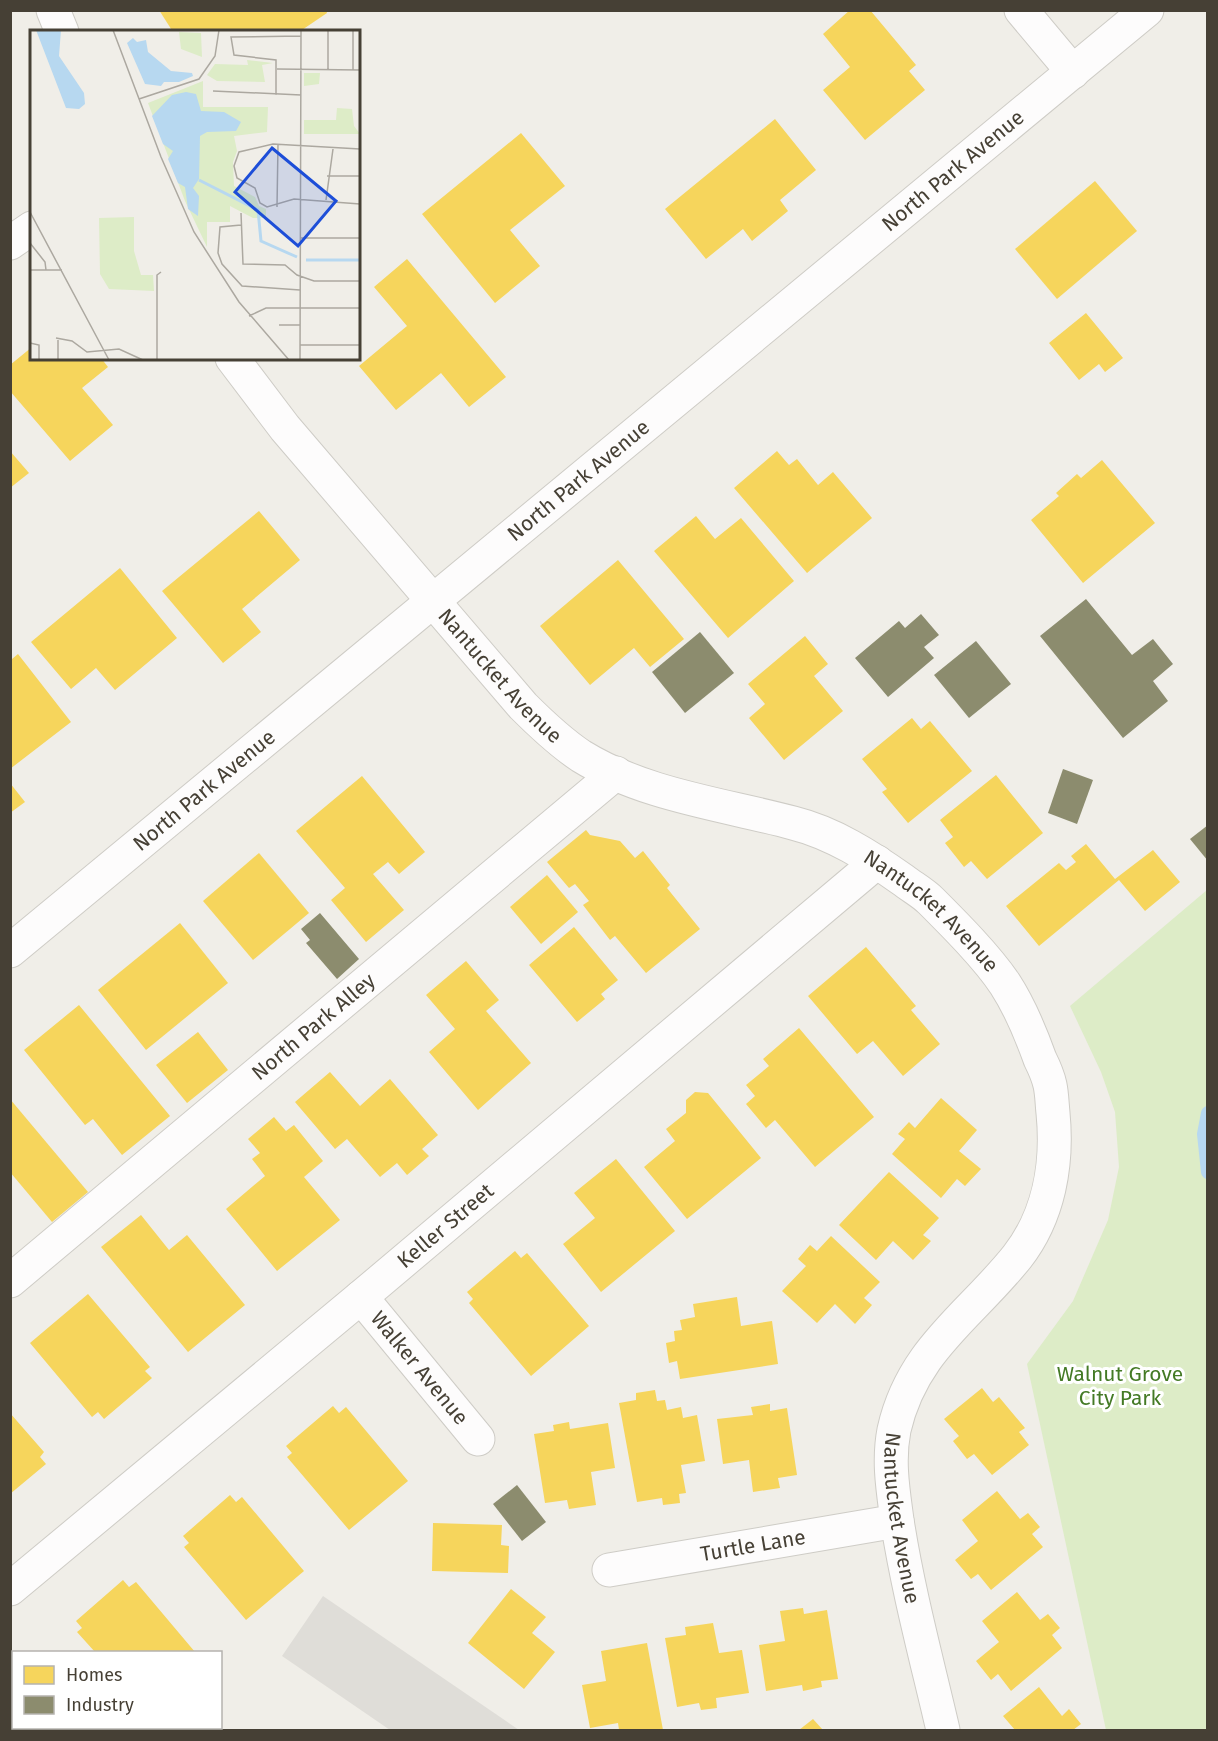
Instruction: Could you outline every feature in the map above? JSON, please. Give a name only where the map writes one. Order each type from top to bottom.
[{"type":"street","points":[[53,10],[61,30]]},
{"type":"street","points":[[1021,10],[1073,72]]},
{"type":"street","name":"North Park Avenue","points":[[10,951],[1147,10]]},
{"type":"street","points":[[10,243],[30,229]]},
{"type":"street","name":"Nantucket Avenue","points":[[234,360],[285,428],[523,706],[543,726],[582,756],[616,773],[692,799],[796,824],[829,836],[878,862],[927,897],[966,937],[1004,983],[1029,1031],[1050,1084],[1056,1142],[1050,1189],[1036,1228],[1020,1254],[926,1357],[908,1389],[894,1431],[890,1477],[897,1521],[903,1557],[943,1731]]},
{"type":"street","name":"North Park Alley","points":[[10,1281],[616,773]]},
{"type":"street","name":"Keller Street","points":[[10,1589],[878,862]]},
{"type":"street","name":"Walker Avenue","points":[[361,1297],[478,1439]]},
{"type":"street","name":"Turtle Lane","points":[[609,1569],[897,1521]]},
{"type":"green space","name":"Walnut Grove City Park","points":[[1207,890],[1207,1730],[1106,1730],[1027,1364],[1073,1301],[1108,1220],[1119,1167],[1115,1112],[1101,1072],[1070,1006]]},
{"type":"shaded area","points":[[323,1596],[519,1730],[390,1730],[282,1656]]},
{"type":"building: Homes","points":[[159,10],[326,10],[327,13],[302,30],[172,30]]},
{"type":"building: Homes","points":[[850,10],[870,10],[916,65],[909,71],[925,90],[865,140],[823,90],[850,67],[823,34]]},
{"type":"building: Homes","points":[[775,119],[816,170],[780,200],[788,211],[752,241],[743,229],[706,259],[665,209]]},
{"type":"building: Homes","points":[[521,133],[565,186],[510,230],[540,266],[495,303],[422,214]]},
{"type":"building: Homes","points":[[1095,181],[1137,231],[1057,299],[1015,249]]},
{"type":"building: Homes","points":[[407,259],[506,377],[469,407],[441,373],[396,410],[359,366],[407,326],[374,287]]},
{"type":"building: Homes","points":[[1086,313],[1123,358],[1105,372],[1099,364],[1079,380],[1049,343]]},
{"type":"building: Homes","points":[[30,349],[30,360],[103,360],[108,367],[82,388],[113,425],[70,461],[10,391],[10,365]]},
{"type":"building: Homes","points":[[10,451],[29,473],[10,488]]},
{"type":"building: Homes","points":[[777,451],[789,465],[797,459],[818,485],[833,472],[872,518],[807,573],[734,488]]},
{"type":"building: Homes","points":[[1102,460],[1155,523],[1083,583],[1031,520],[1059,496],[1056,493],[1077,474],[1081,478]]},
{"type":"building: Homes","points":[[259,511],[300,560],[242,609],[261,632],[223,663],[162,591]]},
{"type":"building: Homes","points":[[696,516],[715,539],[741,518],[794,581],[728,638],[654,551]]},
{"type":"building: Homes","points":[[618,560],[684,639],[650,667],[634,648],[590,685],[540,626]]},
{"type":"building: Homes","points":[[120,568],[177,638],[115,690],[96,668],[71,689],[31,642]]},
{"type":"building: Homes","points":[[805,636],[828,664],[814,676],[843,711],[784,760],[749,718],[765,704],[748,684]]},
{"type":"building: Homes","points":[[18,654],[71,722],[10,769],[10,657],[12,659]]},
{"type":"building: Homes","points":[[912,718],[921,729],[930,721],[972,771],[908,823],[882,792],[887,789],[862,759]]},
{"type":"building: Homes","points":[[996,775],[1043,833],[987,879],[971,861],[964,867],[945,843],[953,837],[940,820]]},
{"type":"building: Homes","points":[[362,776],[425,852],[399,874],[388,862],[373,874],[404,910],[366,942],[331,900],[345,888],[296,831]]},
{"type":"building: Homes","points":[[10,783],[25,802],[10,813]]},
{"type":"building: Homes","points":[[586,830],[590,835],[620,841],[635,858],[643,851],[670,885],[667,888],[700,929],[646,973],[615,936],[610,940],[583,905],[589,901],[575,884],[569,888],[547,862]]},
{"type":"building: Homes","points":[[1086,844],[1115,879],[1153,850],[1180,882],[1145,911],[1119,880],[1039,946],[1006,906],[1059,863],[1066,870],[1076,862],[1071,856]]},
{"type":"building: Homes","points":[[259,853],[309,913],[253,960],[203,901]]},
{"type":"building: Homes","points":[[547,875],[578,912],[541,944],[510,907]]},
{"type":"building: Homes","points":[[180,923],[228,983],[146,1050],[98,990]]},
{"type":"building: Homes","points":[[574,927],[618,980],[601,994],[605,999],[577,1022],[529,965]]},
{"type":"building: Homes","points":[[866,947],[916,1006],[911,1010],[940,1044],[903,1076],[873,1041],[857,1054],[808,996]]},
{"type":"building: Homes","points":[[466,961],[499,1000],[486,1011],[531,1063],[478,1110],[429,1052],[455,1029],[426,995]]},
{"type":"building: Homes","points":[[79,1005],[170,1116],[122,1155],[93,1119],[85,1125],[24,1050]]},
{"type":"building: Homes","points":[[799,1028],[874,1117],[815,1167],[775,1120],[766,1128],[746,1104],[755,1096],[746,1085],[769,1066],[763,1059]]},
{"type":"building: Homes","points":[[198,1032],[228,1070],[187,1103],[156,1065]]},
{"type":"building: Homes","points":[[330,1072],[360,1106],[390,1079],[438,1135],[422,1149],[429,1156],[407,1175],[397,1163],[380,1177],[347,1139],[335,1149],[295,1102]]},
{"type":"building: Homes","points":[[695,1092],[708,1093],[761,1158],[687,1219],[644,1167],[675,1141],[666,1129],[686,1113],[686,1100]]},
{"type":"building: Homes","points":[[941,1098],[977,1130],[959,1151],[981,1169],[965,1186],[957,1179],[941,1198],[892,1154],[905,1139],[898,1134],[909,1122],[915,1128]]},
{"type":"building: Homes","points":[[10,1099],[88,1192],[52,1222],[10,1172]]},
{"type":"building: Homes","points":[[274,1117],[286,1131],[294,1125],[323,1161],[304,1177],[340,1220],[277,1271],[226,1209],[265,1176],[252,1159],[260,1153],[248,1139]]},
{"type":"building: Homes","points":[[616,1159],[675,1231],[601,1292],[563,1244],[595,1218],[574,1193]]},
{"type":"building: Homes","points":[[889,1172],[939,1218],[923,1235],[931,1241],[913,1260],[893,1241],[876,1260],[839,1225]]},
{"type":"building: Homes","points":[[141,1215],[169,1250],[187,1235],[245,1305],[188,1352],[101,1247]]},
{"type":"building: Homes","points":[[831,1236],[880,1282],[864,1298],[872,1305],[855,1324],[835,1304],[817,1323],[782,1291],[806,1266],[798,1259],[810,1245],[817,1251]]},
{"type":"building: Homes","points":[[515,1251],[521,1258],[527,1253],[589,1326],[531,1376],[469,1303],[473,1299],[467,1292]]},
{"type":"building: Homes","points":[[88,1294],[150,1367],[145,1371],[152,1378],[104,1419],[98,1412],[92,1417],[30,1343]]},
{"type":"building: Homes","points":[[737,1297],[741,1326],[772,1321],[778,1364],[680,1379],[677,1361],[669,1363],[666,1343],[675,1341],[674,1331],[682,1330],[680,1320],[695,1317],[693,1304]]},
{"type":"building: Homes","points":[[982,1388],[993,1402],[999,1397],[1025,1428],[1019,1432],[1029,1445],[992,1475],[974,1454],[967,1459],[953,1441],[959,1436],[944,1419]]},
{"type":"building: Homes","points":[[655,1390],[657,1401],[665,1400],[667,1410],[681,1407],[683,1418],[697,1415],[705,1461],[681,1465],[686,1493],[679,1494],[680,1503],[663,1505],[662,1498],[637,1502],[619,1403],[636,1400],[636,1393]]},
{"type":"building: Homes","points":[[770,1404],[770,1411],[787,1408],[797,1475],[778,1478],[780,1488],[753,1492],[749,1460],[723,1464],[717,1419],[753,1415],[751,1407]]},
{"type":"building: Homes","points":[[333,1406],[339,1413],[346,1407],[408,1481],[349,1530],[287,1457],[292,1453],[286,1446]]},
{"type":"building: Homes","points":[[10,1413],[44,1452],[40,1457],[46,1464],[10,1494]]},
{"type":"building: Homes","points":[[569,1422],[570,1429],[608,1423],[615,1468],[591,1472],[596,1505],[569,1509],[567,1500],[545,1503],[534,1434],[554,1431],[553,1425]]},
{"type":"building: Homes","points":[[997,1491],[1020,1519],[1028,1513],[1040,1527],[1032,1534],[1043,1547],[991,1590],[978,1574],[971,1579],[955,1560],[978,1541],[962,1520]]},
{"type":"building: Homes","points":[[230,1495],[236,1502],[242,1497],[304,1571],[246,1620],[184,1547],[189,1543],[183,1536]]},
{"type":"building: Homes","points":[[433,1523],[502,1525],[501,1545],[509,1546],[508,1573],[432,1571]]},
{"type":"building: Homes","points":[[123,1580],[129,1587],[136,1582],[194,1651],[94,1651],[77,1632],[82,1628],[76,1621]]},
{"type":"building: Homes","points":[[511,1589],[546,1617],[532,1633],[555,1652],[524,1689],[468,1643]]},
{"type":"building: Homes","points":[[1017,1592],[1040,1620],[1048,1614],[1060,1628],[1052,1635],[1062,1648],[1011,1691],[998,1674],[991,1680],[976,1661],[999,1642],[982,1621]]},
{"type":"building: Homes","points":[[803,1608],[804,1614],[827,1610],[838,1679],[821,1681],[822,1687],[803,1691],[802,1685],[766,1691],[759,1645],[785,1641],[780,1611]]},
{"type":"building: Homes","points":[[713,1623],[719,1653],[742,1650],[749,1693],[716,1698],[717,1708],[701,1710],[699,1703],[677,1707],[665,1638],[686,1635],[685,1627]]},
{"type":"building: Homes","points":[[647,1643],[663,1730],[619,1730],[618,1723],[590,1728],[582,1685],[606,1681],[601,1651]]},
{"type":"building: Homes","points":[[12,1672],[12,1729],[10,1727],[10,1673]]},
{"type":"building: Homes","points":[[1039,1687],[1062,1716],[1069,1709],[1081,1724],[1073,1730],[1015,1730],[1003,1716]]},
{"type":"building: Homes","points":[[813,1719],[823,1730],[799,1730]]},
{"type":"building: Homes","points":[[12,1729],[98,1729],[97,1730]]},
{"type":"building: Industry","points":[[1086,599],[1132,655],[1153,639],[1173,664],[1153,681],[1168,701],[1123,738],[1040,636]]},
{"type":"building: Industry","points":[[921,614],[939,635],[924,647],[934,658],[888,697],[855,658],[899,621],[905,628]]},
{"type":"building: Industry","points":[[700,632],[734,673],[685,713],[652,672]]},
{"type":"building: Industry","points":[[976,641],[1011,684],[969,718],[934,675]]},
{"type":"building: Industry","points":[[1063,769],[1093,780],[1077,824],[1048,813]]},
{"type":"building: Industry","points":[[1208,825],[1208,861],[1190,839]]},
{"type":"building: Industry","points":[[320,913],[359,959],[337,979],[306,943],[310,940],[301,929]]},
{"type":"building: Industry","points":[[517,1485],[546,1522],[522,1541],[493,1504]]},
{"type":"waterway","points":[[1208,1113],[1204,1134],[1208,1172]]}]
